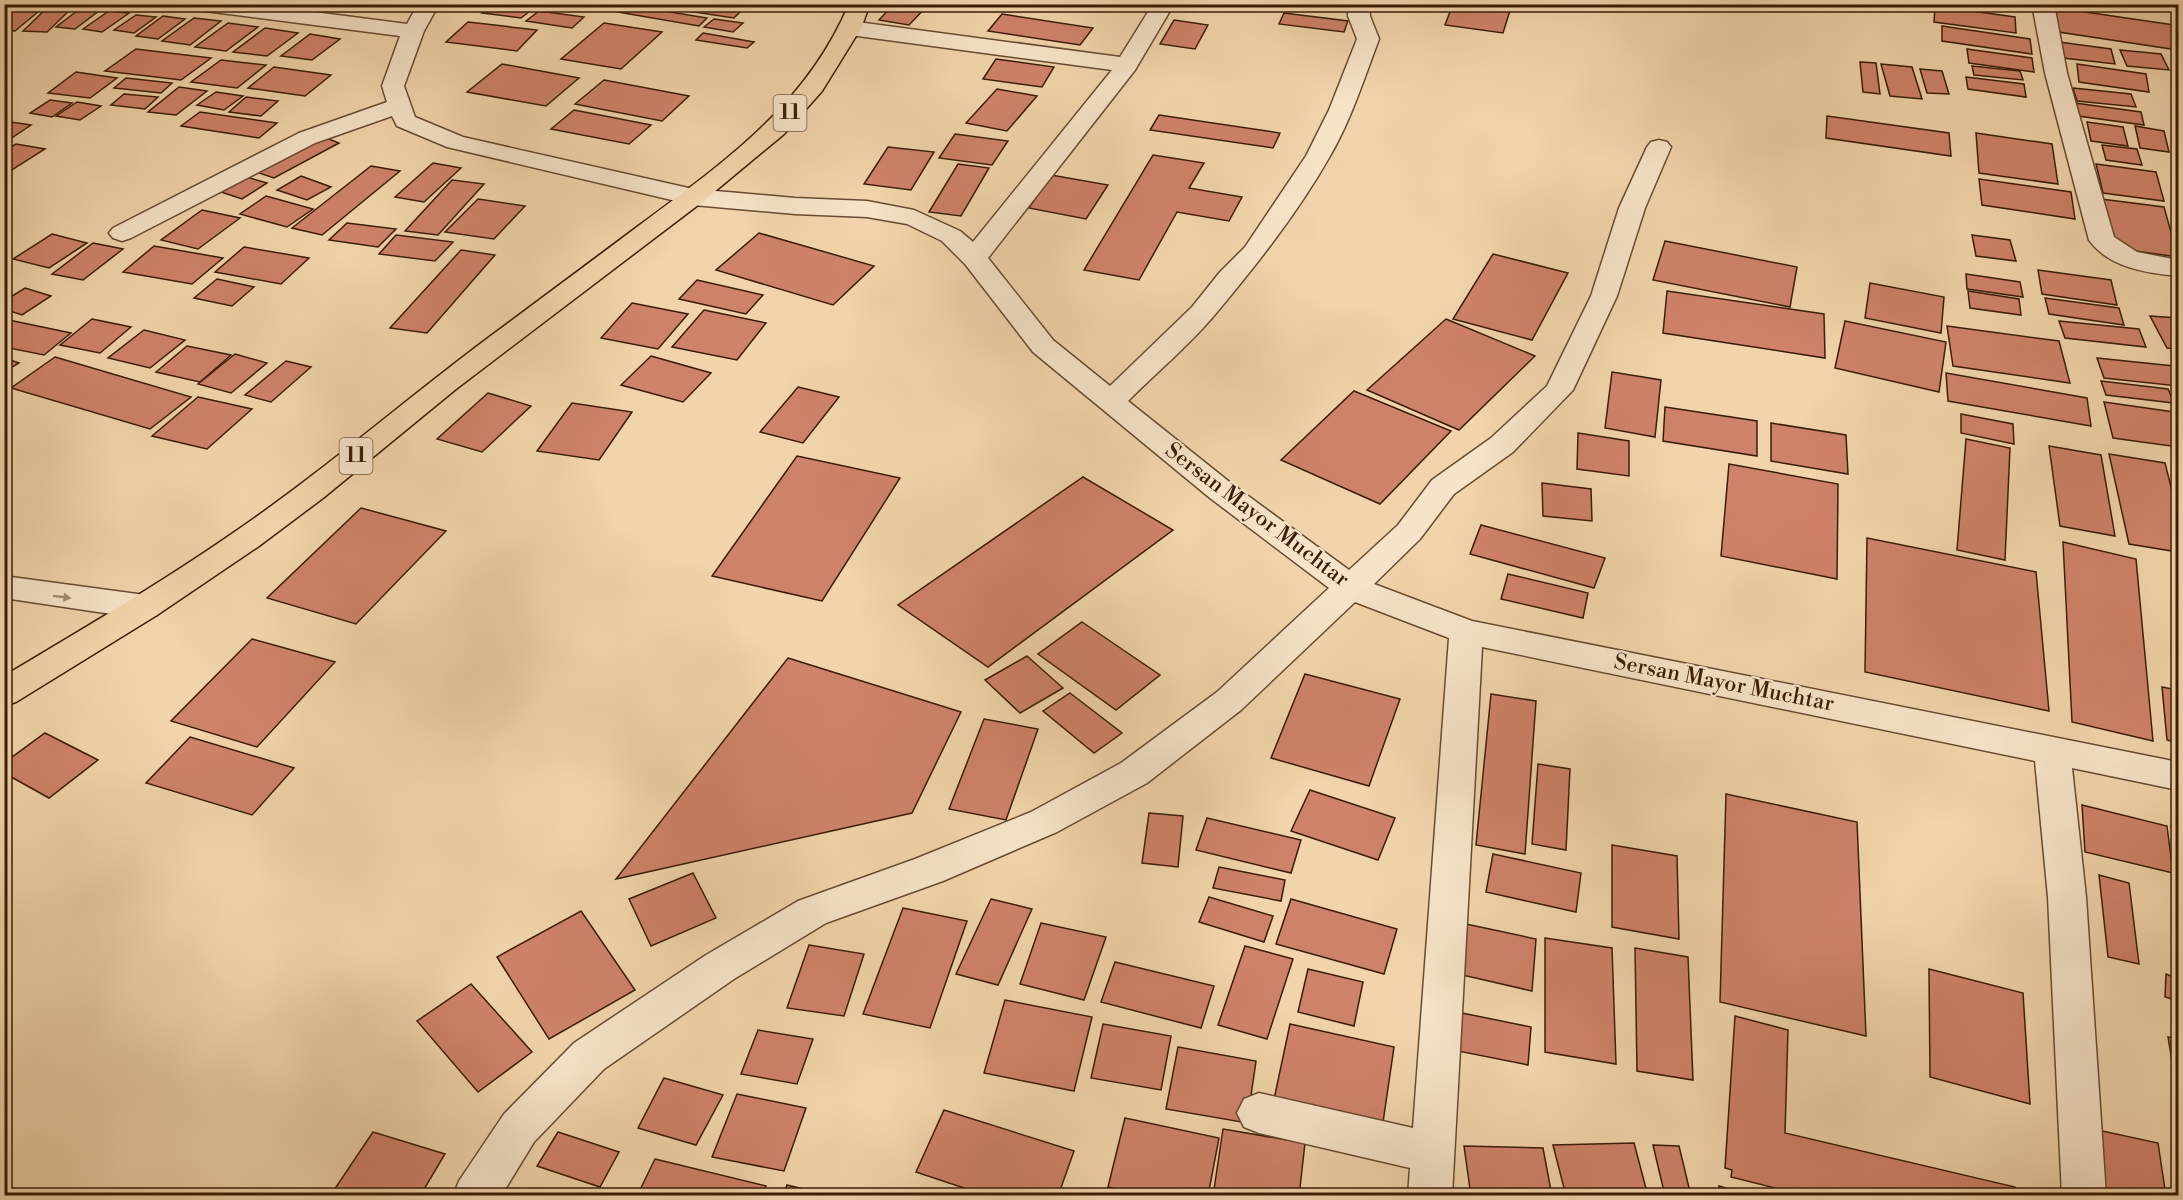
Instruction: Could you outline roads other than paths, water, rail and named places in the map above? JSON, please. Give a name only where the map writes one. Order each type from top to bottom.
[{"type":"highway","name":"11","points":[[4,693],[145,607],[248,538],[312,491],[446,383],[693,197],[776,129],[813,86],[850,28],[860,4]]},
{"type":"street","points":[[197,4],[413,31]]},
{"type":"street","points":[[122,233],[307,138],[398,106],[393,86],[413,31],[429,4]]},
{"type":"street","points":[[974,258],[1127,65],[1164,4]]},
{"type":"street","points":[[1110,402],[1202,313],[1229,278],[1254,252],[1318,156],[1341,110],[1368,39],[1359,16],[1358,4]]},
{"type":"street","points":[[2043,4],[2056,73],[2102,240],[2111,251],[2124,258],[2178,268]]},
{"type":"street","points":[[850,28],[1127,65]]},
{"type":"street","name":"Sersan Mayor Muchtar","points":[[398,106],[405,121],[455,142],[693,197],[795,206],[867,209],[914,218],[951,236],[974,258],[1043,346],[1221,491],[1350,587],[1466,632],[2178,776]]},
{"type":"street","points":[[475,1196],[519,1128],[589,1056],[720,967],[812,912],[929,870],[1044,822],[1134,773],[1229,701],[1409,532],[1443,487],[1502,445],[1559,390],[1604,296],[1632,208],[1659,147]]},
{"type":"street","points":[[12,595],[145,607]]},
{"type":"street","points":[[1430,1196],[1466,632]]},
{"type":"street","points":[[2052,750],[2067,897],[2084,1196]]},
{"type":"street","points":[[1259,1113],[1433,1153]]}]
